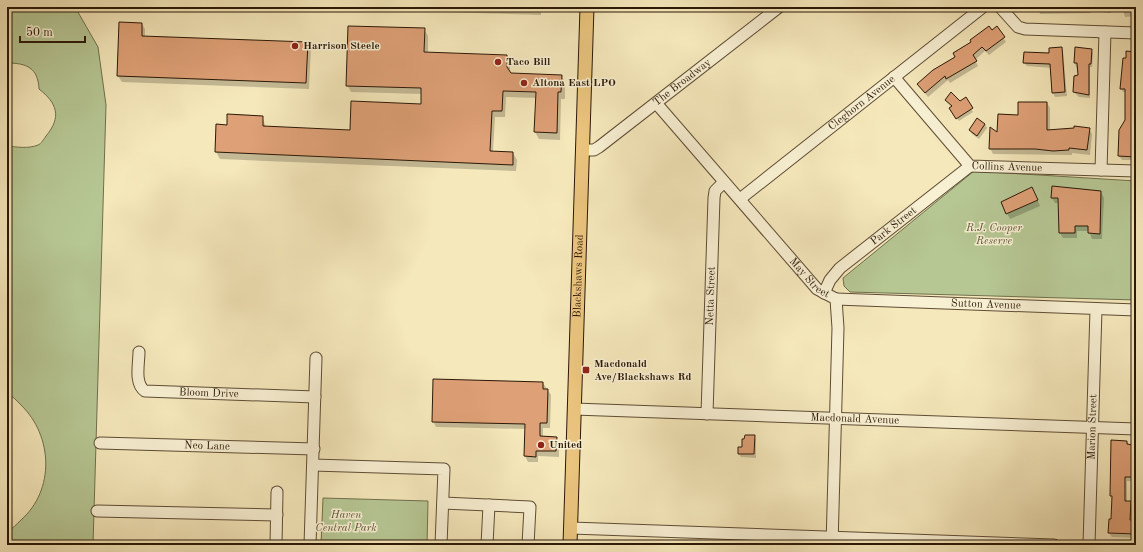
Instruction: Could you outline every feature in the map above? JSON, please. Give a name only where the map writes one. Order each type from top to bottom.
[{"type":"main road","name":"Blackshaws Road","points":[[570,545],[587,7]]},
{"type":"street","name":"Cleghorn Avenue","points":[[740,200],[982,7]]},
{"type":"street","points":[[1000,7],[1018,27],[1025,29],[1136,33]]},
{"type":"street","name":"The Broadway","points":[[582,150],[594,150],[599,147],[772,9]]},
{"type":"street","points":[[1101,170],[1105,32]]},
{"type":"street","name":"Collins Avenue","points":[[894,78],[970,166],[1136,171]]},
{"type":"street","name":"May Street","points":[[656,103],[810,281],[824,293],[836,299],[838,316],[832,541]]},
{"type":"street","name":"Park Street","points":[[824,293],[830,280],[840,268],[970,166]]},
{"type":"street","name":"Netta Street","points":[[707,414],[714,198],[715,191],[724,182]]},
{"type":"street","name":"Sutton Avenue","points":[[836,299],[1136,310]]},
{"type":"street","name":"Marion Street","points":[[1089,545],[1096,308]]},
{"type":"street","name":"Bloom Drive","points":[[139,352],[138,379],[140,386],[145,391],[315,397]]},
{"type":"street","points":[[310,545],[316,358]]},
{"type":"street","name":"Macdonald Avenue","points":[[574,409],[1136,429]]},
{"type":"street","name":"Neo Lane","points":[[100,443],[314,449]]},
{"type":"street","points":[[313,465],[444,468],[441,545]]},
{"type":"street","points":[[276,545],[277,492]]},
{"type":"street","points":[[443,504],[530,507],[528,545]]},
{"type":"street","points":[[488,545],[489,505]]},
{"type":"street","points":[[97,511],[277,515]]},
{"type":"street","points":[[571,528],[832,541],[1054,545]]},
{"type":"green space","points":[[7,7],[75,7],[98,47],[106,105],[93,545],[7,545],[7,532],[13,528],[32,508],[40,494],[46,463],[44,447],[32,418],[16,400],[7,394],[7,146],[26,147],[39,144],[51,129],[56,116],[50,100],[39,89],[34,72],[30,68],[20,64],[7,63]]},
{"type":"green space","name":"R.J. Cooper Reserve","points":[[974,171],[1136,181],[1136,300],[850,292],[844,286],[843,278]]},
{"type":"green space","name":"Haven Central Park","points":[[323,498],[428,501],[427,545],[321,545]]},
{"type":"building","points":[[119,22],[142,23],[142,36],[308,42],[306,83],[117,76]]},
{"type":"building","points":[[348,26],[425,28],[424,52],[507,55],[507,67],[511,73],[562,75],[561,92],[558,92],[557,133],[534,132],[536,92],[503,91],[502,111],[492,111],[490,151],[513,152],[513,165],[215,152],[216,124],[227,125],[227,114],[263,116],[263,126],[350,130],[351,101],[421,104],[421,88],[346,86]]},
{"type":"building","points":[[989,26],[992,30],[997,26],[1005,37],[986,51],[982,47],[973,55],[977,61],[946,79],[945,76],[925,93],[917,84],[933,70],[955,57],[953,53],[971,42],[970,40]]},
{"type":"building","points":[[1062,47],[1065,92],[1052,93],[1050,64],[1023,63],[1024,52],[1049,53],[1049,48]]},
{"type":"building","points":[[1075,47],[1092,49],[1091,64],[1089,64],[1089,95],[1073,92],[1074,76],[1078,75],[1077,63],[1074,63]]},
{"type":"building","points":[[1126,51],[1136,52],[1136,157],[1118,156],[1119,130],[1125,120],[1125,89],[1120,89],[1123,58],[1126,58]]},
{"type":"building","points":[[951,92],[960,101],[966,97],[973,108],[956,119],[949,108],[952,106],[945,100]]},
{"type":"building","points":[[1018,102],[1047,102],[1047,130],[1074,128],[1074,126],[1090,128],[1087,150],[1069,148],[1069,150],[1053,151],[1035,149],[989,149],[990,127],[997,132],[998,114],[1018,115]]},
{"type":"building","points":[[977,118],[985,124],[977,136],[969,130]]},
{"type":"building","points":[[1052,186],[1101,191],[1100,234],[1088,233],[1088,226],[1075,226],[1075,233],[1059,233],[1058,198],[1051,198]]},
{"type":"building","points":[[1032,187],[1038,200],[1006,214],[1001,202]]},
{"type":"building","points":[[433,379],[543,382],[543,389],[548,389],[547,423],[540,423],[540,436],[557,437],[556,451],[536,451],[536,457],[524,456],[525,424],[432,422]]},
{"type":"building","points":[[745,435],[755,435],[754,454],[738,454],[738,447],[742,447],[742,439],[744,439]]},
{"type":"building","points":[[1111,440],[1127,441],[1127,444],[1133,445],[1135,477],[1125,477],[1125,501],[1131,501],[1130,520],[1136,520],[1136,534],[1108,533],[1109,519],[1111,519],[1112,496],[1110,496]]},
{"type":"place","name":"Harrison Steele","points":[[295,46]]},
{"type":"place","name":"Taco Bill","points":[[498,62]]},
{"type":"place","name":"Altona East LPO","points":[[524,83]]},
{"type":"place","name":"Macdonald Ave/Blackshaws Rd","points":[[586,370]]},
{"type":"place","name":"United","points":[[541,445]]}]
